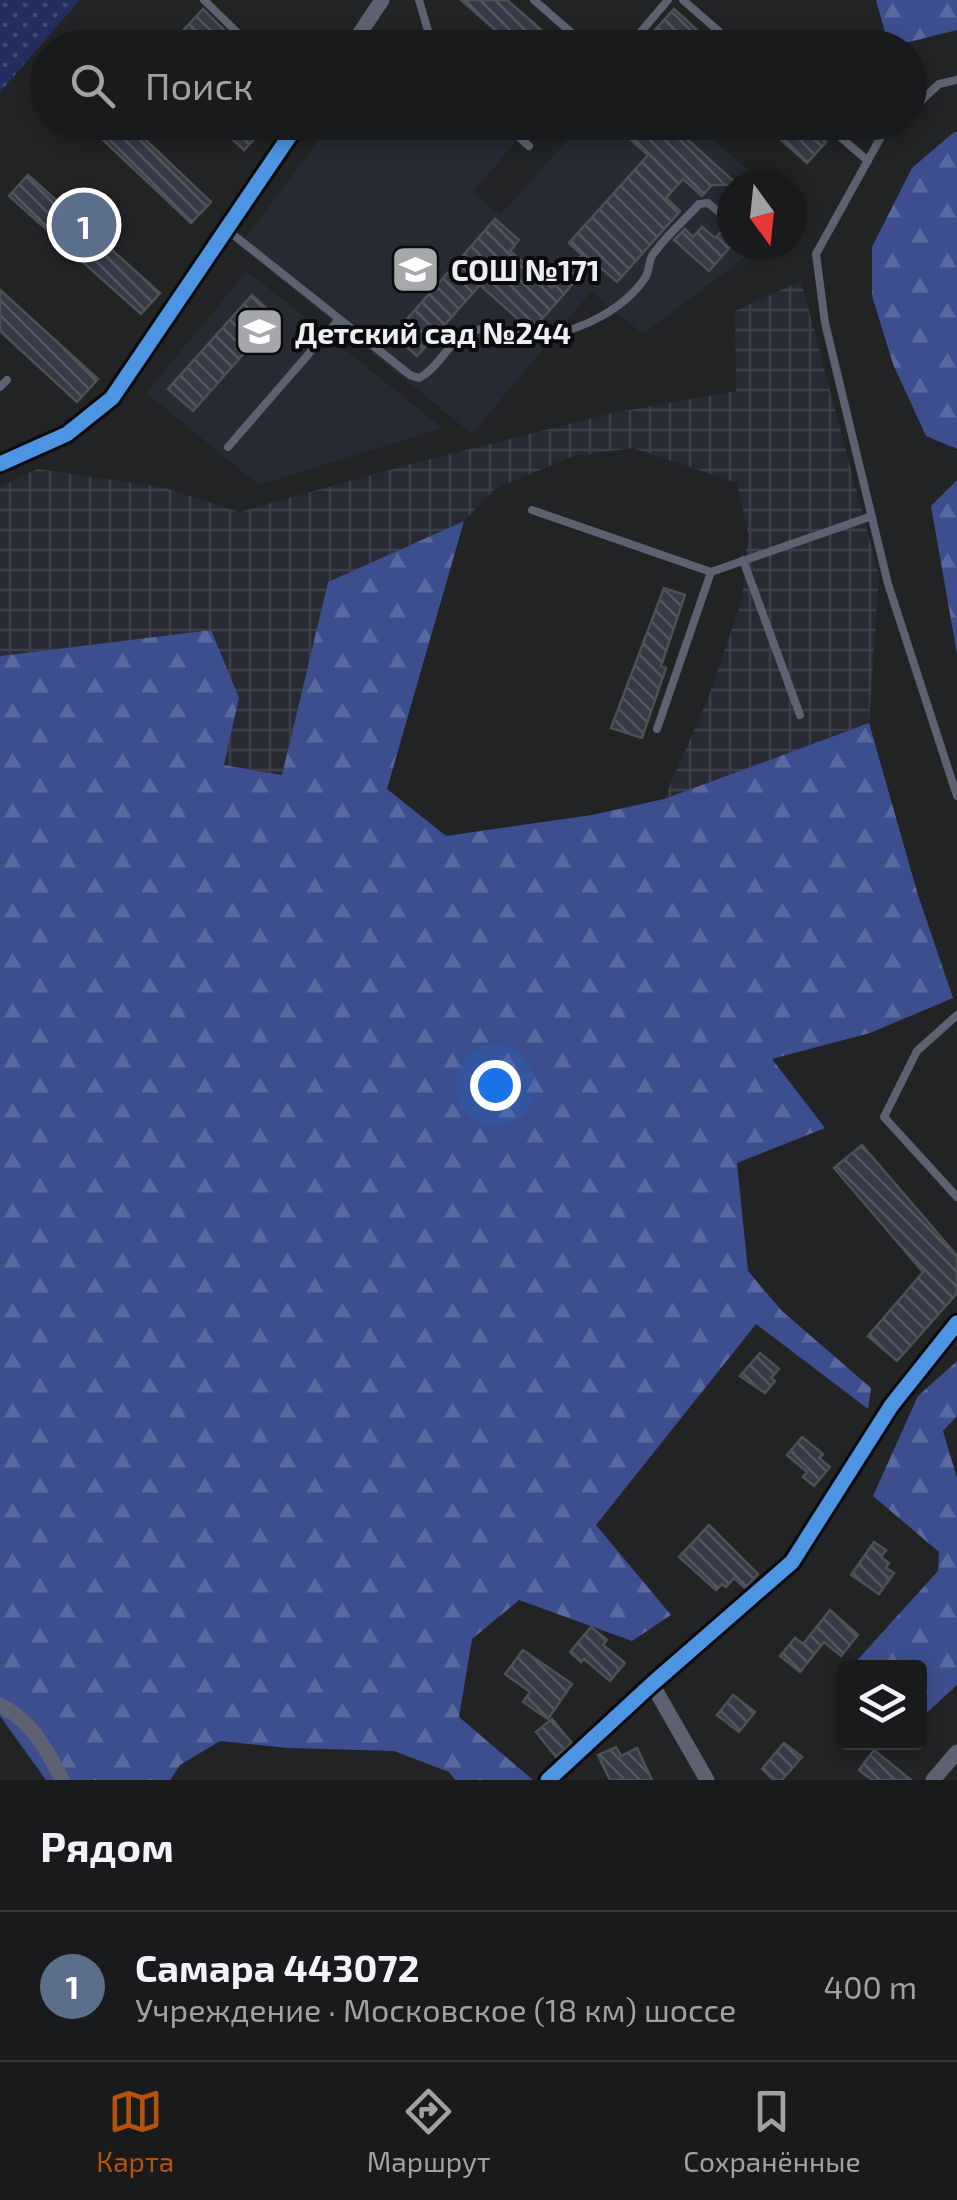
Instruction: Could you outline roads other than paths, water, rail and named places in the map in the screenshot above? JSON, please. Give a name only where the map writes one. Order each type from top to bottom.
[{"type":"street","points":[[362,30],[382,0]]},
{"type":"street","points":[[0,464],[67,434],[112,398],[287,140]]},
{"type":"street","points":[[554,1777],[652,1684],[792,1562],[892,1406],[957,1323]]},
{"type":"street","points":[[652,1684],[708,1780]]},
{"type":"street","points":[[0,1706],[12,1711],[48,1750],[62,1780]]},
{"type":"street","points":[[933,1780],[957,1752]]},
{"type":"lane","points":[[204,0],[235,30]]},
{"type":"lane","points":[[419,0],[428,30]]},
{"type":"lane","points":[[534,0],[569,30]]},
{"type":"lane","points":[[642,30],[668,0]]},
{"type":"lane","points":[[683,0],[717,30]]},
{"type":"lane","points":[[927,94],[938,84],[957,80]]},
{"type":"lane","points":[[522,140],[529,146]]},
{"type":"lane","points":[[844,140],[868,161]]},
{"type":"lane","points":[[879,140],[816,254],[824,323],[888,584],[957,796]]},
{"type":"lane","points":[[226,230],[410,376],[418,378],[470,332],[543,336],[562,332],[622,304],[645,278],[650,258],[699,204],[708,203],[717,210]]},
{"type":"lane","points":[[228,446],[339,319]]},
{"type":"lane","points":[[532,510],[710,572],[872,516]]},
{"type":"lane","points":[[744,560],[800,716]]},
{"type":"lane","points":[[657,730],[710,572]]},
{"type":"lane","points":[[957,1015],[917,1051],[884,1117],[957,1197]]},
{"type":"place","name":"Самара 443072","points":[[84,225]]},
{"type":"place","name":"СОШ №171","points":[[416,269]]},
{"type":"place","name":"Детский сад №244","points":[[260,332]]}]
